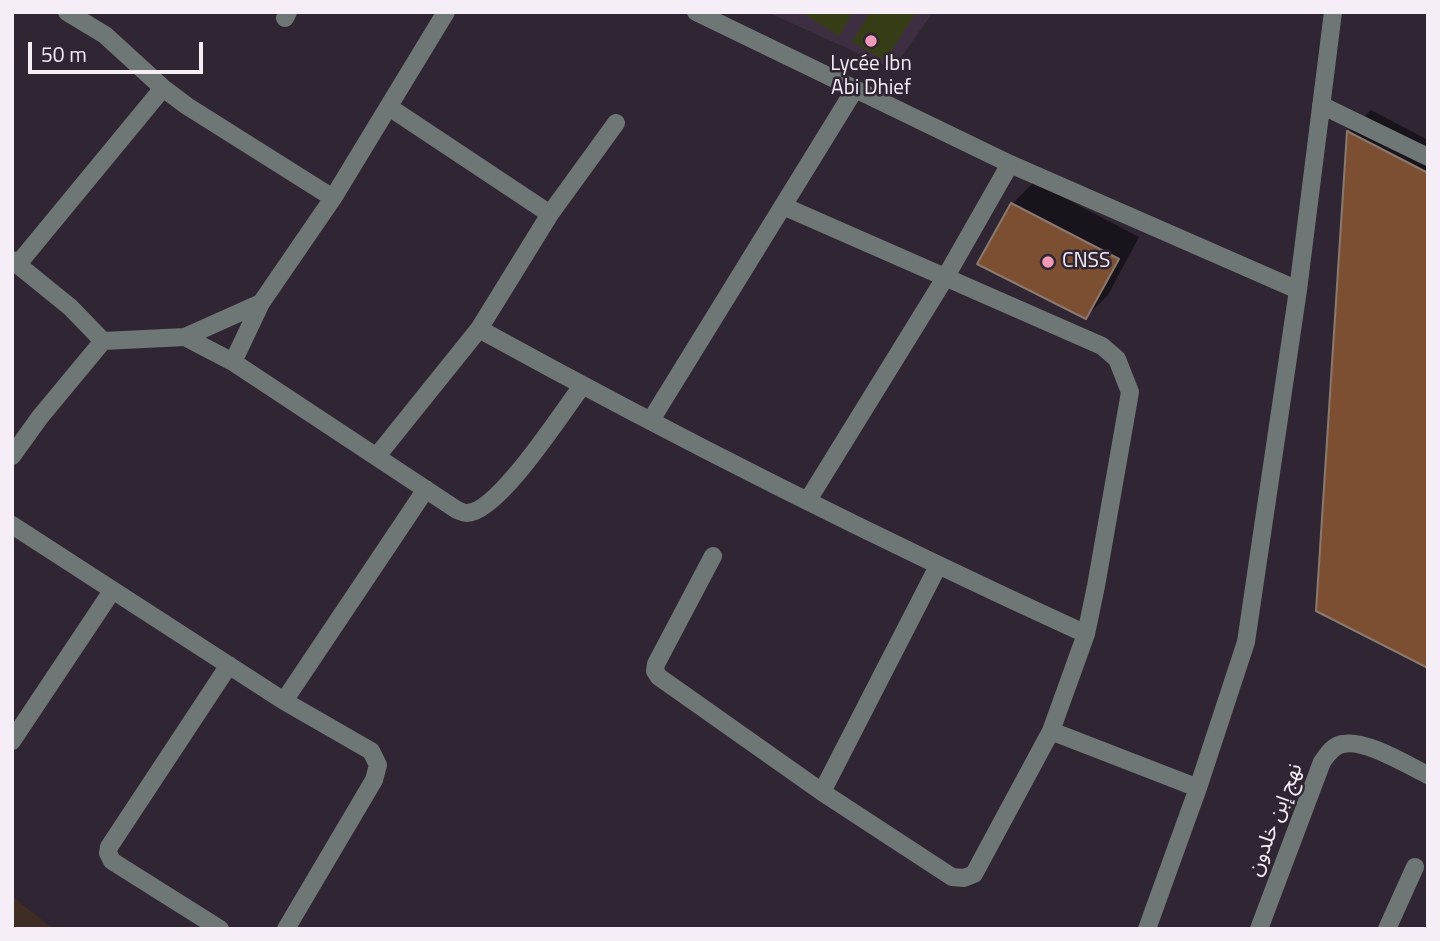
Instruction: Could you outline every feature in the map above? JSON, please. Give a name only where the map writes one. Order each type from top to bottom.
[{"type":"street","points":[[67,12],[104,35],[163,88],[333,198]]},
{"type":"street","points":[[233,362],[261,303],[333,198],[446,12]]},
{"type":"street","points":[[696,12],[1010,164],[1298,290]]},
{"type":"street","points":[[1147,929],[1198,788],[1246,642],[1298,290],[1333,12]]},
{"type":"street","points":[[103,341],[70,307],[15,262],[163,88]]},
{"type":"street","points":[[651,419],[855,89]]},
{"type":"street","points":[[1321,104],[1428,157]]},
{"type":"street","points":[[389,107],[550,214]]},
{"type":"street","points":[[377,456],[479,329],[550,214],[616,123]]},
{"type":"street","points":[[808,500],[945,278],[1010,164]]},
{"type":"street","points":[[713,556],[656,664],[655,671],[659,677],[822,792],[952,877],[964,878],[974,874],[1051,731],[1086,634],[1130,392],[1117,359],[1102,346],[783,206]]},
{"type":"street","points":[[12,456],[40,417],[103,341],[185,337],[261,303]]},
{"type":"street","points":[[479,329],[582,386],[939,566],[1086,634]]},
{"type":"street","points":[[185,337],[233,362],[457,510],[468,513],[480,509],[513,481],[582,386]]},
{"type":"street","points":[[284,701],[426,489]]},
{"type":"street","points":[[12,525],[284,701],[371,751],[378,765],[374,779],[286,929]]},
{"type":"street","points":[[822,792],[939,566]]},
{"type":"street","points":[[12,741],[112,592]]},
{"type":"street","points":[[220,929],[112,861],[108,853],[109,847],[229,665]]},
{"type":"street","points":[[1051,731],[1198,788]]},
{"type":"street","name":"نهج إبن خلدون","points":[[1259,929],[1322,762],[1331,750],[1341,744],[1360,744],[1428,775]]},
{"type":"street","points":[[1387,929],[1415,867]]},
{"type":"shaded area","name":"Lycée Ibn Abi Dhief","points":[[767,12],[933,12],[893,69]]},
{"type":"shaded area","points":[[12,896],[53,929],[12,929]]},
{"type":"green space","points":[[801,12],[853,12],[839,36]]},
{"type":"green space","points":[[870,12],[916,13],[885,60],[852,42]]},
{"type":"building","points":[[1347,131],[1428,173],[1428,668],[1316,611]]},
{"type":"building","name":"CNSS","points":[[1011,203],[1119,259],[1086,319],[977,264]]},
{"type":"place","name":"Lycée Ibn Abi Dhief","points":[[871,41]]},
{"type":"place","name":"CNSS","points":[[1048,262]]}]
